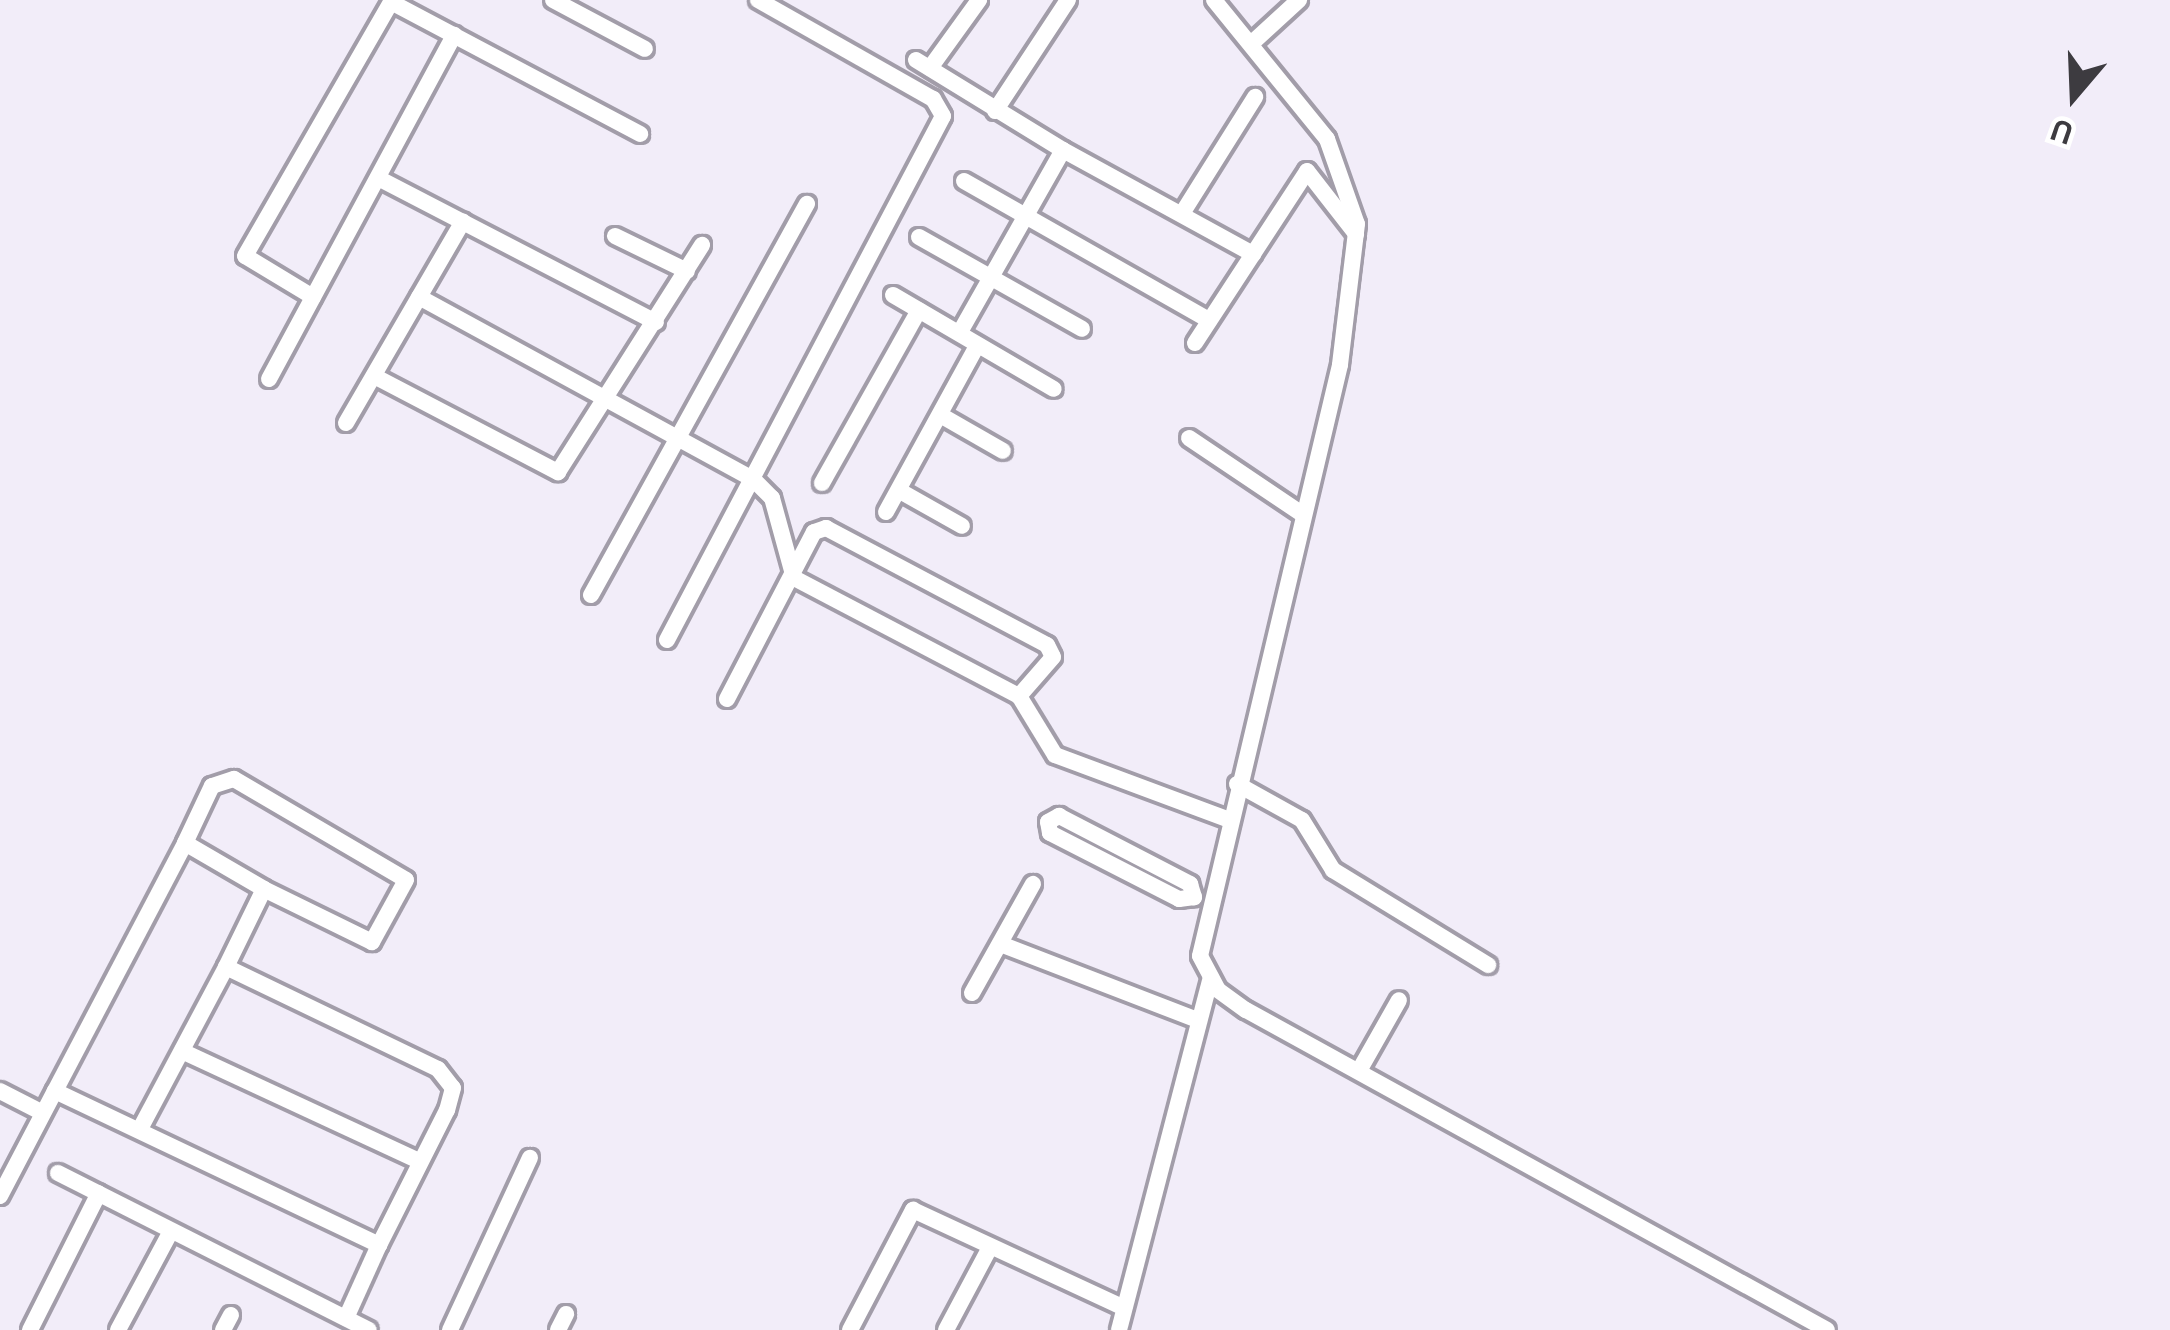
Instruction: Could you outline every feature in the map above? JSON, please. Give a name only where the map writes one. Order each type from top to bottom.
[{"type":"street","points":[[553,0],[646,49]]},
{"type":"street","points":[[667,640],[943,116],[933,99],[758,0]]},
{"type":"street","points":[[980,0],[923,64],[995,111],[1252,254]]},
{"type":"street","points":[[995,111],[1068,0]]},
{"type":"street","points":[[1214,0],[1328,139],[1358,214],[1340,365],[1230,820],[1203,901],[1200,956],[1211,978],[1246,1010],[1827,1330]]},
{"type":"street","points":[[313,297],[245,256],[391,1],[640,134]]},
{"type":"street","points":[[1252,43],[1292,2]]},
{"type":"street","points":[[269,379],[454,35]]},
{"type":"street","points":[[1183,212],[1255,98]]},
{"type":"street","points":[[960,332],[1064,150]]},
{"type":"street","points":[[1195,343],[1307,171],[1356,234]]},
{"type":"street","points":[[378,178],[656,322]]},
{"type":"street","points":[[964,181],[1209,320]]},
{"type":"street","points":[[591,595],[807,204]]},
{"type":"street","points":[[346,423],[463,221]]},
{"type":"street","points":[[615,236],[687,272]]},
{"type":"street","points":[[919,237],[988,280],[1082,328]]},
{"type":"street","points":[[374,376],[549,472],[566,466],[702,245]]},
{"type":"street","points":[[893,296],[1054,389]]},
{"type":"street","points":[[419,297],[753,479],[772,498],[794,578],[1019,696],[1054,754],[1230,820]]},
{"type":"street","points":[[822,483],[919,310]]},
{"type":"street","points":[[886,512],[976,346]]},
{"type":"street","points":[[941,416],[1004,451]]},
{"type":"street","points":[[1189,438],[1302,514]]},
{"type":"street","points":[[900,491],[962,526]]},
{"type":"street","points":[[727,699],[814,532],[842,533],[1047,646],[1049,666],[1019,696]]},
{"type":"street","points":[[0,1196],[212,786],[234,779],[406,880],[372,942],[264,889],[185,843]]},
{"type":"street","points":[[1237,784],[1302,820],[1333,870],[1488,965]]},
{"type":"street","points":[[1059,816],[1190,884],[1203,901],[1179,899],[1050,833],[1048,822],[1059,816]]},
{"type":"street","points":[[972,994],[1033,884]]},
{"type":"street","points":[[140,1129],[264,889]]},
{"type":"street","points":[[1003,945],[1195,1019]]},
{"type":"street","points":[[226,967],[438,1069],[453,1088],[346,1318]]},
{"type":"street","points":[[1120,1330],[1195,1019],[1211,978]]},
{"type":"street","points":[[1360,1070],[1399,1000]]},
{"type":"street","points":[[182,1051],[419,1161]]},
{"type":"street","points":[[0,1091],[41,1112]]},
{"type":"street","points":[[55,1091],[379,1245]]},
{"type":"street","points":[[450,1330],[530,1158]]},
{"type":"street","points":[[58,1173],[370,1330]]},
{"type":"street","points":[[30,1330],[99,1193]]},
{"type":"street","points":[[850,1330],[913,1210],[988,1251],[1124,1308]]},
{"type":"street","points":[[118,1330],[170,1233]]},
{"type":"street","points":[[946,1330],[988,1251]]}]
